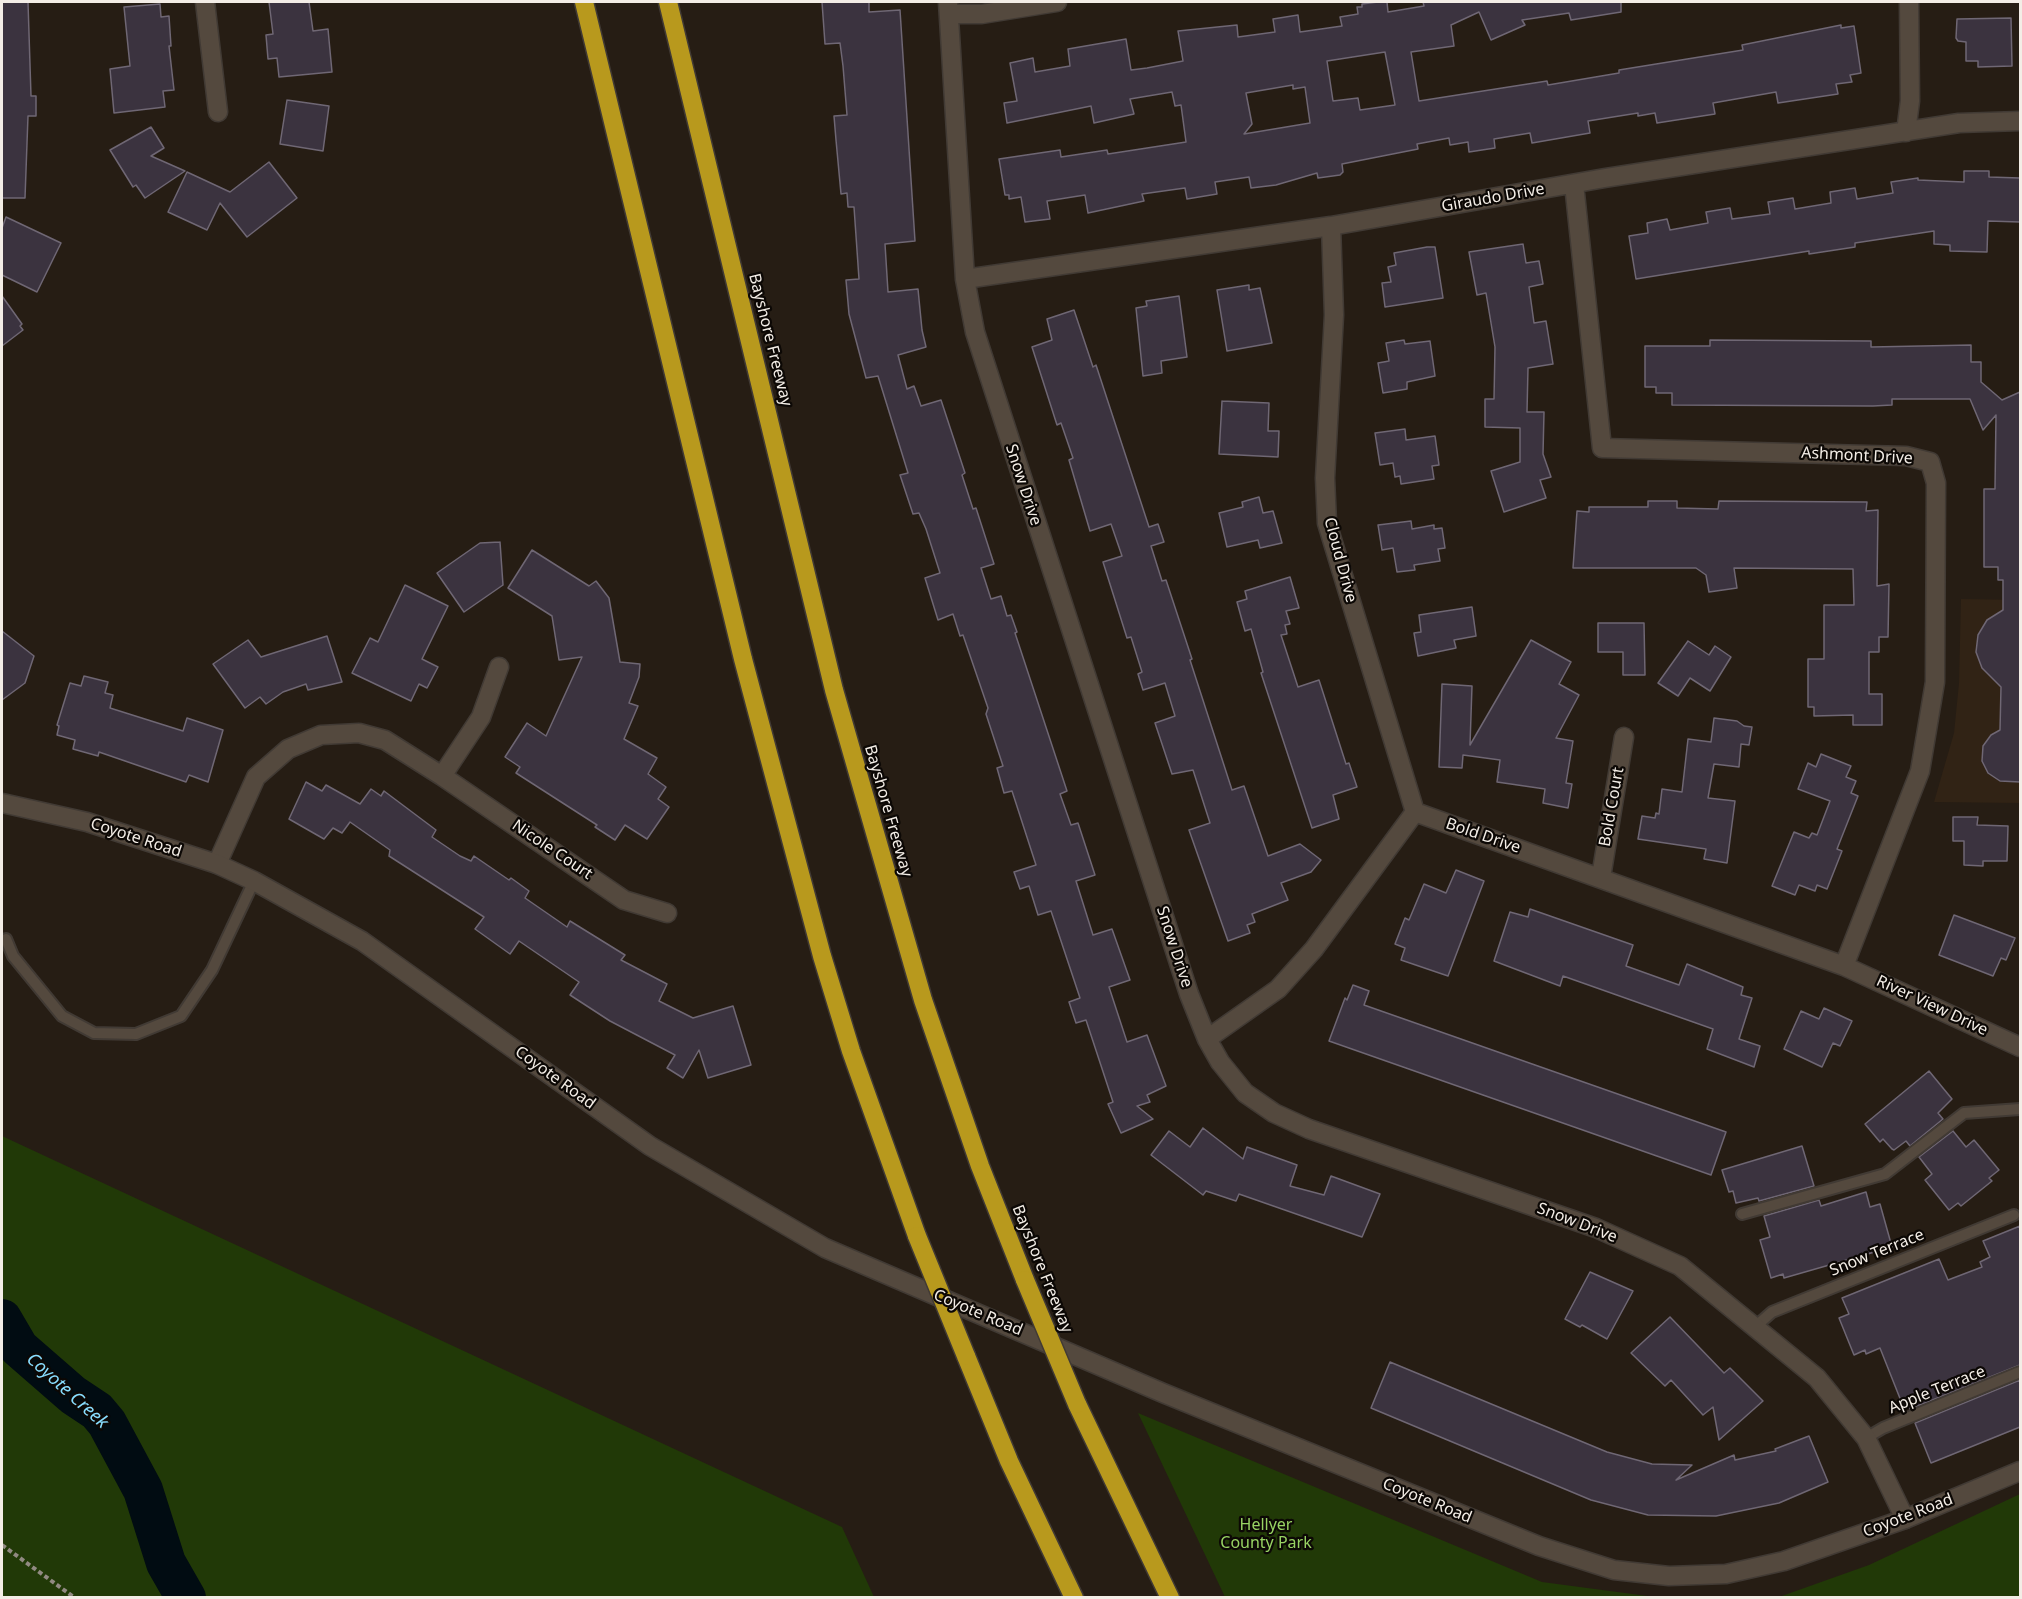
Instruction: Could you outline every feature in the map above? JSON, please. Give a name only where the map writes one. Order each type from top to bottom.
[{"type":"highway","points":[[585,2],[743,658],[816,933],[851,1052],[917,1236],[966,1356],[1009,1461],[1074,1598]]},
{"type":"highway","name":"Bayshore Freeway","points":[[668,2],[837,701],[923,1000],[980,1166],[1024,1280],[1077,1404],[1170,1598]]},
{"type":"street","points":[[205,2],[218,112]]},
{"type":"street","points":[[949,8],[982,14],[1058,2]]},
{"type":"street","points":[[1906,132],[1910,101],[1909,2]]},
{"type":"street","name":"Snow Drive","points":[[949,8],[965,279],[975,332],[1189,994],[1207,1039],[1220,1062],[1245,1093],[1274,1113],[1309,1129],[1596,1228],[1680,1266],[1817,1378],[1866,1438],[1905,1519]]},
{"type":"street","name":"Giraudo Drive","points":[[965,279],[1331,226],[1574,184],[1959,123],[2020,121]]},
{"type":"street","name":"Ashmont Drive","points":[[1574,184],[1602,448],[1906,456],[1930,462],[1936,483],[1935,682],[1920,771],[1844,966]]},
{"type":"street","name":"Cloud Drive","points":[[1331,226],[1334,315],[1324,478],[1327,523],[1415,812]]},
{"type":"street","points":[[442,776],[481,717],[499,667]]},
{"type":"street","name":"Nicole Court","points":[[217,864],[256,777],[288,749],[321,735],[359,733],[385,740],[624,900],[667,912]]},
{"type":"street","name":"Bold Court","points":[[1601,877],[1624,737]]},
{"type":"street","name":"Coyote Road","points":[[2,803],[87,822],[217,864],[254,880],[362,941],[650,1146],[825,1248],[1163,1393],[1539,1546],[1614,1570],[1669,1576],[1726,1574],[1784,1562],[1905,1519],[2020,1471]]},
{"type":"street","points":[[1207,1039],[1278,989],[1307,957],[1363,885],[1415,812]]},
{"type":"street","name":"Bold Drive","points":[[1415,812],[1844,966]]},
{"type":"street","name":"River View Drive","points":[[1844,966],[2020,1047]]},
{"type":"lane","points":[[6,939],[13,956],[62,1016],[94,1033],[136,1034],[181,1016],[212,970],[254,880]]},
{"type":"lane","points":[[1742,1214],[1885,1174],[1964,1113],[2020,1109]]},
{"type":"lane","name":"Snow Terrace","points":[[1756,1326],[1772,1312],[2014,1215]]},
{"type":"lane","name":"Apple Terrace","points":[[1866,1438],[1883,1428],[2020,1371]]},
{"type":"path","points":[[2,1545],[75,1598]]},
{"type":"shaded area","points":[[1961,599],[2020,600],[2020,803],[1934,802],[1954,733],[1959,683]]},
{"type":"green space","points":[[2,1136],[842,1527],[874,1597],[2,1597]]},
{"type":"green space","name":"Hellyer County Park","points":[[1138,1413],[1542,1582],[1655,1597],[1225,1597]]},
{"type":"green space","points":[[2020,1494],[2020,1597],[1779,1597],[1869,1565]]},
{"type":"building","points":[[2,2],[28,2],[31,96],[36,96],[36,116],[28,116],[25,198],[2,198]]},
{"type":"building","points":[[269,2],[309,2],[313,31],[328,29],[332,72],[279,77],[277,58],[268,59],[266,35],[273,34]]},
{"type":"building","points":[[822,2],[869,2],[869,12],[900,10],[915,241],[885,244],[888,292],[918,289],[926,347],[898,355],[907,389],[914,386],[921,406],[941,400],[965,473],[962,475],[973,509],[976,508],[994,564],[981,568],[991,599],[1001,596],[1007,616],[1011,615],[1067,791],[1060,794],[1071,825],[1078,823],[1095,875],[1076,881],[1093,935],[1112,929],[1130,980],[1109,987],[1127,1042],[1147,1035],[1166,1086],[1147,1095],[1150,1102],[1137,1106],[1153,1119],[1121,1133],[1108,1104],[1113,1102],[1086,1020],[1076,1023],[1069,1002],[1080,998],[1051,911],[1038,915],[1029,886],[1020,889],[1014,872],[1036,865],[1012,791],[1004,793],[997,768],[1003,766],[986,714],[988,708],[963,635],[960,636],[953,614],[938,620],[925,578],[940,573],[926,529],[919,513],[913,514],[900,475],[908,473],[878,376],[866,378],[849,314],[846,280],[859,279],[854,207],[848,207],[847,193],[841,194],[834,116],[847,115],[843,66],[840,43],[825,44]]},
{"type":"building","points":[[1387,2],[1388,12],[1424,6],[1423,2],[1621,2],[1621,12],[1571,20],[1569,13],[1522,20],[1525,25],[1491,40],[1479,12],[1451,25],[1454,46],[1411,52],[1419,101],[1547,81],[1548,85],[1619,73],[1619,70],[1743,50],[1742,45],[1841,25],[1841,28],[1854,26],[1861,73],[1850,75],[1852,82],[1836,84],[1838,94],[1778,103],[1776,92],[1713,103],[1715,114],[1657,123],[1655,113],[1638,116],[1638,113],[1588,121],[1590,133],[1532,143],[1530,133],[1494,139],[1495,148],[1469,152],[1468,142],[1450,145],[1449,138],[1417,144],[1418,149],[1342,164],[1343,172],[1340,175],[1318,178],[1317,173],[1276,185],[1251,188],[1249,177],[1215,182],[1217,194],[1187,199],[1185,188],[1142,194],[1144,201],[1088,213],[1085,195],[1047,201],[1050,219],[1025,222],[1021,197],[1009,199],[1009,195],[1005,195],[999,159],[1060,150],[1061,157],[1107,150],[1108,154],[1186,142],[1181,105],[1175,106],[1172,92],[1130,99],[1134,114],[1094,123],[1091,106],[1007,123],[1004,103],[1017,101],[1010,63],[1033,58],[1035,72],[1070,66],[1068,49],[1126,39],[1131,70],[1147,68],[1183,61],[1178,31],[1237,25],[1238,37],[1275,32],[1273,19],[1298,15],[1300,32],[1342,26],[1340,17],[1358,14],[1357,7],[1362,7],[1362,4]],"holes":[[[1385,52],[1395,105],[1360,110],[1358,98],[1333,101],[1327,61]],[[1293,85],[1293,89],[1305,87],[1310,123],[1244,134],[1252,124],[1246,93]]]},
{"type":"building","points":[[160,4],[161,17],[169,16],[171,46],[169,46],[174,90],[163,91],[165,107],[114,113],[110,69],[130,66],[124,7]]},
{"type":"building","points":[[2011,18],[2012,66],[1978,67],[1978,61],[1966,61],[1966,42],[1958,41],[1956,38],[1957,19]]},
{"type":"building","points":[[287,100],[329,106],[323,151],[280,144]]},
{"type":"building","points":[[151,127],[164,148],[151,156],[185,171],[145,198],[136,185],[133,187],[110,150]]},
{"type":"building","points":[[269,162],[297,198],[247,237],[220,203],[207,230],[168,212],[187,172],[230,192]]},
{"type":"building","points":[[1964,171],[1989,171],[1989,177],[2020,178],[2020,222],[1988,221],[1987,252],[1950,251],[1950,245],[1934,244],[1934,231],[1855,243],[1855,247],[1809,254],[1809,251],[1636,279],[1629,236],[1648,233],[1647,223],[1667,219],[1670,230],[1708,223],[1706,212],[1730,208],[1732,219],[1770,214],[1768,202],[1793,198],[1795,209],[1831,203],[1830,192],[1855,188],[1857,199],[1893,193],[1891,182],[1918,178],[1918,180],[1964,182]]},
{"type":"building","points":[[6,217],[61,243],[37,292],[2,275],[2,228]]},
{"type":"building","points":[[1523,244],[1526,263],[1539,261],[1543,284],[1529,287],[1534,323],[1546,321],[1553,364],[1528,368],[1527,412],[1544,412],[1543,454],[1551,477],[1540,480],[1546,498],[1504,512],[1491,471],[1520,462],[1520,428],[1485,427],[1485,399],[1494,399],[1495,347],[1486,293],[1477,295],[1469,252]]},
{"type":"building","points":[[1435,247],[1443,298],[1385,307],[1382,283],[1391,282],[1388,267],[1396,265],[1394,253]]},
{"type":"building","points":[[1249,285],[1249,290],[1260,288],[1272,343],[1227,351],[1217,290]]},
{"type":"building","points":[[2,296],[22,324],[20,326],[23,330],[2,346]]},
{"type":"building","points":[[1179,296],[1187,357],[1161,361],[1162,373],[1143,376],[1136,308],[1147,306],[1146,301]]},
{"type":"building","points":[[1074,310],[1093,367],[1096,365],[1149,527],[1158,524],[1164,542],[1151,546],[1162,581],[1166,580],[1232,790],[1244,786],[1268,856],[1300,844],[1321,860],[1311,872],[1281,883],[1288,900],[1252,914],[1255,922],[1247,925],[1250,933],[1228,941],[1189,830],[1210,823],[1193,770],[1172,774],[1155,723],[1175,716],[1165,683],[1143,690],[1138,674],[1142,672],[1131,637],[1127,638],[1103,562],[1122,556],[1111,524],[1090,531],[1069,460],[1073,458],[1061,423],[1057,425],[1032,347],[1052,340],[1047,319]]},
{"type":"building","points":[[1404,340],[1405,344],[1430,341],[1435,376],[1407,382],[1407,389],[1383,393],[1378,363],[1389,361],[1386,343]]},
{"type":"building","points":[[1710,340],[1871,341],[1871,347],[1971,345],[1971,362],[1981,362],[1981,382],[2002,400],[2020,392],[2020,782],[2000,781],[1988,773],[1982,761],[1983,746],[1991,735],[2000,730],[2001,687],[1982,668],[1976,652],[1978,635],[1987,620],[2003,610],[2003,580],[1998,580],[1998,567],[1984,567],[1984,489],[1995,489],[1996,415],[1983,430],[1970,399],[1892,399],[1892,405],[1873,406],[1672,405],[1672,393],[1656,393],[1656,387],[1645,387],[1645,346],[1710,346]]},
{"type":"building","points":[[1222,401],[1269,403],[1268,431],[1279,431],[1278,457],[1219,454]]},
{"type":"building","points":[[1405,429],[1406,440],[1435,436],[1439,465],[1432,466],[1434,479],[1401,484],[1400,476],[1395,477],[1393,463],[1380,465],[1375,433]]},
{"type":"building","points":[[1259,497],[1263,513],[1273,511],[1282,543],[1260,548],[1258,540],[1227,547],[1219,513],[1243,507],[1242,502]]},
{"type":"building","points":[[1648,501],[1677,501],[1677,508],[1718,509],[1719,501],[1867,502],[1866,511],[1878,510],[1877,586],[1889,584],[1888,637],[1879,637],[1879,652],[1869,652],[1869,694],[1882,694],[1882,725],[1853,725],[1853,715],[1814,716],[1814,707],[1808,707],[1808,659],[1824,659],[1824,605],[1854,605],[1853,569],[1734,568],[1737,588],[1709,592],[1706,575],[1696,568],[1573,568],[1577,511],[1589,512],[1589,507],[1648,507]]},
{"type":"building","points":[[1411,521],[1412,529],[1434,525],[1434,529],[1442,528],[1445,548],[1438,549],[1440,561],[1414,565],[1415,570],[1397,572],[1393,548],[1382,550],[1378,525]]},
{"type":"building","points":[[500,542],[503,585],[464,612],[437,573],[480,543]]},
{"type":"building","points":[[532,550],[589,586],[596,581],[609,598],[620,662],[640,664],[639,677],[629,703],[638,706],[624,739],[657,758],[648,774],[666,787],[658,799],[669,807],[647,839],[625,825],[615,840],[595,827],[597,825],[516,773],[520,767],[505,757],[527,723],[546,736],[582,657],[559,660],[552,616],[508,588]]},
{"type":"building","points":[[1290,577],[1299,608],[1286,611],[1290,624],[1285,625],[1287,634],[1281,635],[1298,687],[1319,680],[1346,764],[1349,763],[1357,787],[1333,795],[1339,819],[1312,828],[1261,673],[1263,672],[1251,629],[1245,631],[1237,602],[1247,599],[1245,591]]},
{"type":"building","points":[[405,585],[448,606],[422,659],[438,667],[427,688],[419,684],[411,701],[352,673],[370,638],[378,642]]},
{"type":"building","points":[[1472,607],[1476,636],[1454,640],[1456,648],[1418,656],[1414,633],[1421,632],[1419,615]]},
{"type":"building","points":[[1598,623],[1644,623],[1645,675],[1623,675],[1623,652],[1598,652]]},
{"type":"building","points":[[2,631],[34,656],[25,683],[2,700]]},
{"type":"building","points":[[327,636],[342,682],[308,690],[306,684],[283,692],[266,704],[260,697],[245,708],[213,664],[248,640],[261,657]]},
{"type":"building","points":[[1531,640],[1571,662],[1559,684],[1579,695],[1556,738],[1573,741],[1566,783],[1572,784],[1568,808],[1543,803],[1545,789],[1497,782],[1500,760],[1463,755],[1462,768],[1439,767],[1442,684],[1472,686],[1470,745]]},
{"type":"building","points":[[1688,641],[1709,655],[1715,646],[1731,657],[1710,691],[1690,678],[1678,696],[1658,683]]},
{"type":"building","points":[[84,676],[108,682],[105,693],[113,695],[110,708],[183,731],[187,718],[223,730],[208,782],[189,775],[186,782],[99,752],[98,756],[73,749],[75,740],[57,735],[59,726],[57,725],[70,683],[81,686]]},
{"type":"building","points":[[1714,718],[1737,721],[1744,726],[1752,727],[1749,745],[1741,744],[1739,767],[1714,764],[1708,798],[1735,801],[1727,863],[1704,859],[1706,849],[1638,839],[1642,816],[1655,818],[1656,813],[1659,814],[1662,789],[1682,792],[1688,739],[1711,742]]},
{"type":"building","points":[[1821,754],[1851,766],[1846,777],[1856,781],[1851,793],[1858,796],[1837,849],[1842,851],[1827,889],[1817,885],[1815,891],[1799,885],[1795,895],[1772,886],[1794,832],[1809,838],[1812,833],[1817,835],[1830,801],[1798,789],[1808,763],[1816,767]]},
{"type":"building","points":[[306,782],[322,791],[326,785],[360,804],[371,789],[381,796],[384,791],[436,830],[432,837],[460,856],[471,861],[474,856],[509,880],[511,878],[529,891],[525,898],[567,927],[570,921],[625,955],[621,960],[667,984],[659,1001],[693,1018],[733,1006],[751,1065],[708,1078],[699,1050],[683,1078],[667,1068],[675,1055],[610,1021],[570,995],[579,982],[519,941],[510,954],[475,929],[484,917],[389,856],[390,850],[350,822],[342,833],[333,828],[324,839],[289,819]]},
{"type":"building","points":[[1953,817],[1978,817],[1977,825],[2008,826],[2007,861],[1983,861],[1983,866],[1964,865],[1964,841],[1953,841]]},
{"type":"building","points":[[1456,870],[1484,881],[1448,976],[1401,960],[1405,948],[1395,944],[1405,918],[1409,920],[1424,884],[1446,893]]},
{"type":"building","points":[[1530,909],[1633,945],[1626,966],[1679,985],[1687,964],[1743,987],[1741,995],[1752,998],[1739,1039],[1760,1046],[1754,1067],[1707,1049],[1713,1029],[1563,976],[1560,986],[1494,961],[1510,912],[1528,917]]},
{"type":"building","points":[[1954,915],[2015,938],[2006,960],[2001,958],[1993,976],[1939,955]]},
{"type":"building","points":[[1353,985],[1369,991],[1364,1005],[1726,1132],[1711,1175],[1329,1041],[1345,998],[1347,1000]]},
{"type":"building","points":[[1824,1008],[1852,1021],[1840,1046],[1833,1043],[1822,1067],[1784,1049],[1801,1011],[1819,1019]]},
{"type":"building","points":[[1929,1071],[1952,1099],[1938,1113],[1943,1119],[1910,1146],[1906,1141],[1894,1150],[1883,1139],[1880,1142],[1865,1124]]},
{"type":"building","points":[[1203,1128],[1243,1159],[1247,1147],[1297,1165],[1290,1186],[1324,1195],[1331,1176],[1380,1194],[1362,1237],[1239,1194],[1236,1201],[1206,1191],[1203,1195],[1151,1155],[1169,1131],[1190,1147]]},
{"type":"building","points":[[1953,1131],[1966,1147],[1974,1140],[1999,1170],[1989,1178],[1992,1181],[1961,1206],[1958,1203],[1949,1210],[1925,1180],[1932,1174],[1919,1157]]},
{"type":"building","points":[[1802,1146],[1814,1186],[1759,1201],[1758,1198],[1736,1203],[1733,1191],[1729,1192],[1722,1170]]},
{"type":"building","points":[[1866,1192],[1870,1207],[1880,1204],[1892,1247],[1784,1278],[1783,1274],[1771,1278],[1760,1240],[1770,1237],[1764,1216],[1819,1200],[1821,1206]]},
{"type":"building","points":[[2020,1226],[2020,1365],[1910,1409],[1908,1404],[1903,1406],[1880,1348],[1866,1354],[1865,1350],[1854,1355],[1839,1318],[1849,1314],[1842,1298],[1939,1259],[1948,1280],[1982,1267],[1980,1262],[1990,1257],[1983,1241]]},
{"type":"building","points":[[1590,1272],[1633,1291],[1607,1339],[1582,1325],[1580,1327],[1565,1319]]},
{"type":"building","points":[[1670,1317],[1724,1373],[1730,1368],[1763,1401],[1719,1440],[1713,1407],[1703,1415],[1671,1380],[1665,1386],[1631,1353]]},
{"type":"building","points":[[1390,1362],[1607,1452],[1652,1464],[1692,1465],[1676,1480],[1734,1455],[1735,1460],[1776,1451],[1775,1449],[1809,1436],[1828,1482],[1779,1503],[1716,1516],[1648,1515],[1591,1500],[1371,1408]]},
{"type":"building","points":[[2020,1380],[2020,1427],[1931,1463],[1915,1423]]},
{"type":"waterway","name":"Coyote Creek","points":[[2,1319],[19,1348],[73,1395],[97,1411],[107,1423],[143,1490],[166,1563],[186,1598]]}]
